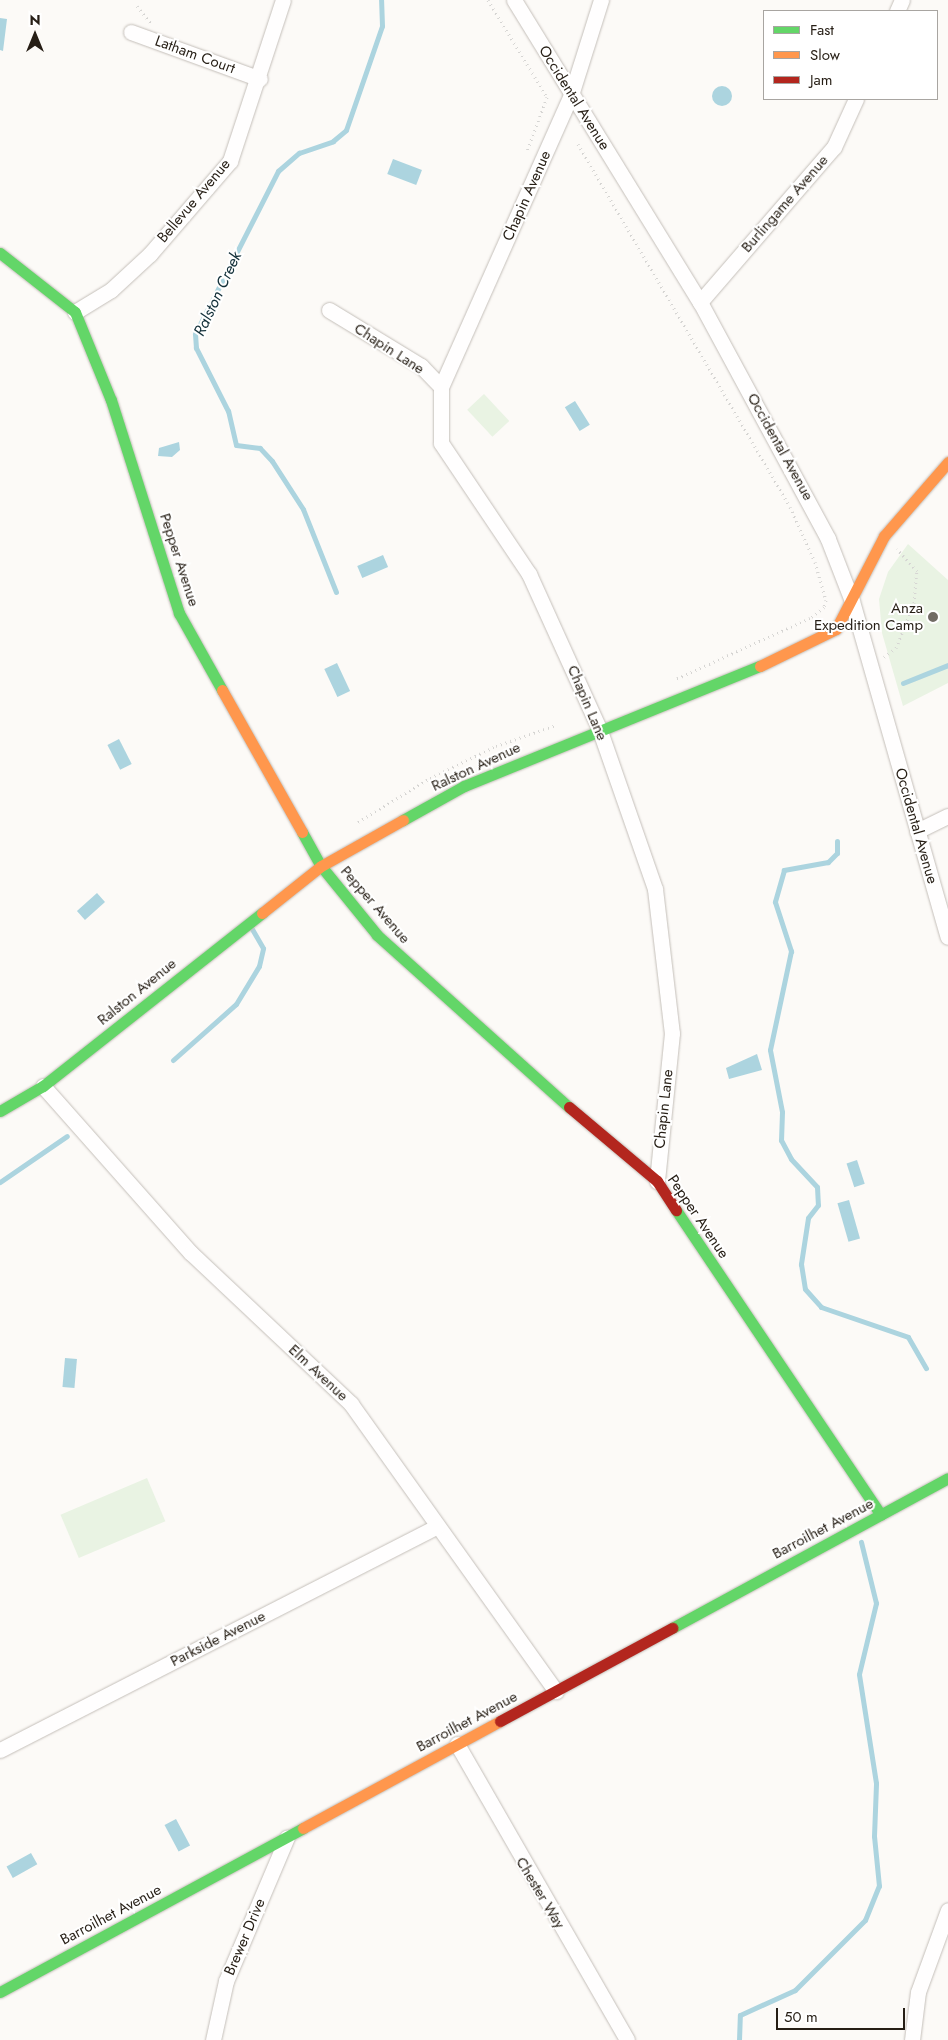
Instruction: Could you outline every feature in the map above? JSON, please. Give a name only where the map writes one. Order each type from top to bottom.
[{"type":"street","name":"Bellevue Avenue","points":[[76,312],[111,290],[150,254],[230,161],[260,79],[283,0]]},
{"type":"street","name":"Occidental Avenue","points":[[514,0],[700,302],[810,501],[852,601],[948,937]]},
{"type":"street","name":"Chapin Avenue","points":[[441,387],[571,95],[602,0]]},
{"type":"street","name":"Latham Court","points":[[131,32],[260,79]]},
{"type":"street","name":"Burlingame Avenue","points":[[700,302],[834,147],[856,100]]},
{"type":"street","points":[[0,253],[76,312]]},
{"type":"street","name":"Chapin Lane","points":[[329,310],[421,366],[441,387],[441,444],[529,574],[599,728],[655,889],[672,1033],[656,1181]]},
{"type":"street","name":"Pepper Avenue","points":[[76,312],[111,400],[179,613],[321,866],[384,942],[656,1181],[881,1515]]},
{"type":"street","name":"Ralston Avenue","points":[[0,1111],[43,1086],[321,866],[464,786],[599,728],[730,681],[836,629],[884,536],[948,462]]},
{"type":"street","points":[[917,831],[948,816]]},
{"type":"street","name":"Elm Avenue","points":[[43,1086],[191,1253],[351,1404],[436,1528],[556,1692]]},
{"type":"street","name":"Barroilhet Avenue","points":[[0,1992],[948,1478]]},
{"type":"street","name":"Parkside Avenue","points":[[0,1750],[436,1528]]},
{"type":"street","name":"Chester Way","points":[[456,1744],[628,2040]]},
{"type":"street","name":"Brewer Drive","points":[[213,2040],[226,1981],[287,1837]]},
{"type":"street","points":[[912,2040],[918,1992],[948,1910]]},
{"type":"path","points":[[488,0],[547,97],[523,160]]},
{"type":"path","points":[[137,6],[156,29]]},
{"type":"path","points":[[578,144],[790,507],[815,562],[826,600],[810,618],[666,683]]},
{"type":"path","points":[[871,667],[896,648],[914,603],[917,571],[884,536]]},
{"type":"path","points":[[353,825],[430,778],[496,746],[559,723]]},
{"type":"green space","points":[[484,394],[509,421],[492,437],[467,410]]},
{"type":"green space","points":[[908,544],[948,580],[948,683],[903,706],[882,633],[879,599],[888,572]]},
{"type":"green space","points":[[147,1478],[165,1521],[79,1558],[60,1515]]},
{"type":"water","points":[[0,18],[7,19],[3,51],[0,50]]},
{"type":"water","points":[[722,86],[729,89],[732,96],[729,103],[722,106],[715,103],[712,96],[715,89]]},
{"type":"water","points":[[393,159],[422,170],[416,185],[387,174]]},
{"type":"water","points":[[575,401],[590,425],[580,431],[565,407]]},
{"type":"water","points":[[179,442],[180,450],[172,457],[158,456],[159,448]]},
{"type":"water","points":[[383,555],[388,567],[362,578],[357,566]]},
{"type":"water","points":[[337,663],[350,691],[337,697],[324,669]]},
{"type":"water","points":[[119,739],[132,764],[120,770],[107,745]]},
{"type":"water","points":[[97,893],[105,902],[85,920],[77,911]]},
{"type":"water","points":[[757,1054],[762,1070],[729,1079],[726,1068]]},
{"type":"water","points":[[857,1160],[865,1184],[854,1187],[847,1163]]},
{"type":"water","points":[[849,1200],[860,1238],[848,1242],[837,1203]]},
{"type":"water","points":[[65,1358],[77,1359],[74,1388],[62,1387]]},
{"type":"water","points":[[176,1819],[190,1845],[179,1852],[165,1825]]},
{"type":"water","points":[[31,1853],[37,1864],[13,1878],[7,1867]]},
{"type":"waterway","name":"Ralston Creek","points":[[336,592],[303,509],[272,461],[260,448],[236,445],[228,411],[196,348],[195,334],[278,171],[299,153],[333,141],[346,130],[382,26],[381,0]]},
{"type":"waterway","points":[[903,683],[948,665]]},
{"type":"waterway","points":[[837,841],[837,853],[828,862],[784,870],[775,902],[791,951],[770,1050],[782,1112],[781,1140],[791,1159],[817,1187],[818,1205],[808,1218],[801,1264],[805,1289],[821,1307],[908,1337],[926,1368]]},
{"type":"waterway","name":"Ralston Creek","points":[[173,1060],[236,1004],[259,966],[263,948],[252,929]]},
{"type":"waterway","name":"Ralston Creek","points":[[0,1182],[67,1136]]},
{"type":"waterway","points":[[739,2040],[740,2015],[795,1990],[865,1920],[879,1886],[874,1836],[876,1783],[859,1674],[876,1603],[861,1542]]},
{"type":"traffic: fast","points":[[0,253],[75,312],[111,400],[179,613],[222,690]]},
{"type":"traffic: fast","points":[[403,820],[464,786],[760,666]]},
{"type":"traffic: fast","points":[[302,832],[321,866],[377,935],[569,1107]]},
{"type":"traffic: fast","points":[[0,1111],[43,1086],[262,913]]},
{"type":"traffic: fast","points":[[676,1210],[881,1515]]},
{"type":"traffic: fast","points":[[672,1628],[948,1478]]},
{"type":"traffic: fast","points":[[0,1992],[303,1828]]},
{"type":"traffic: slow","points":[[760,666],[836,629],[884,536],[948,462]]},
{"type":"traffic: slow","points":[[222,690],[302,832]]},
{"type":"traffic: slow","points":[[262,913],[321,866],[403,820]]},
{"type":"traffic: slow","points":[[303,1828],[500,1721]]},
{"type":"traffic: jam","points":[[569,1107],[657,1181],[676,1210]]},
{"type":"traffic: jam","points":[[500,1721],[672,1628]]},
{"type":"place","name":"Anza Expedition Camp","points":[[933,617]]}]
